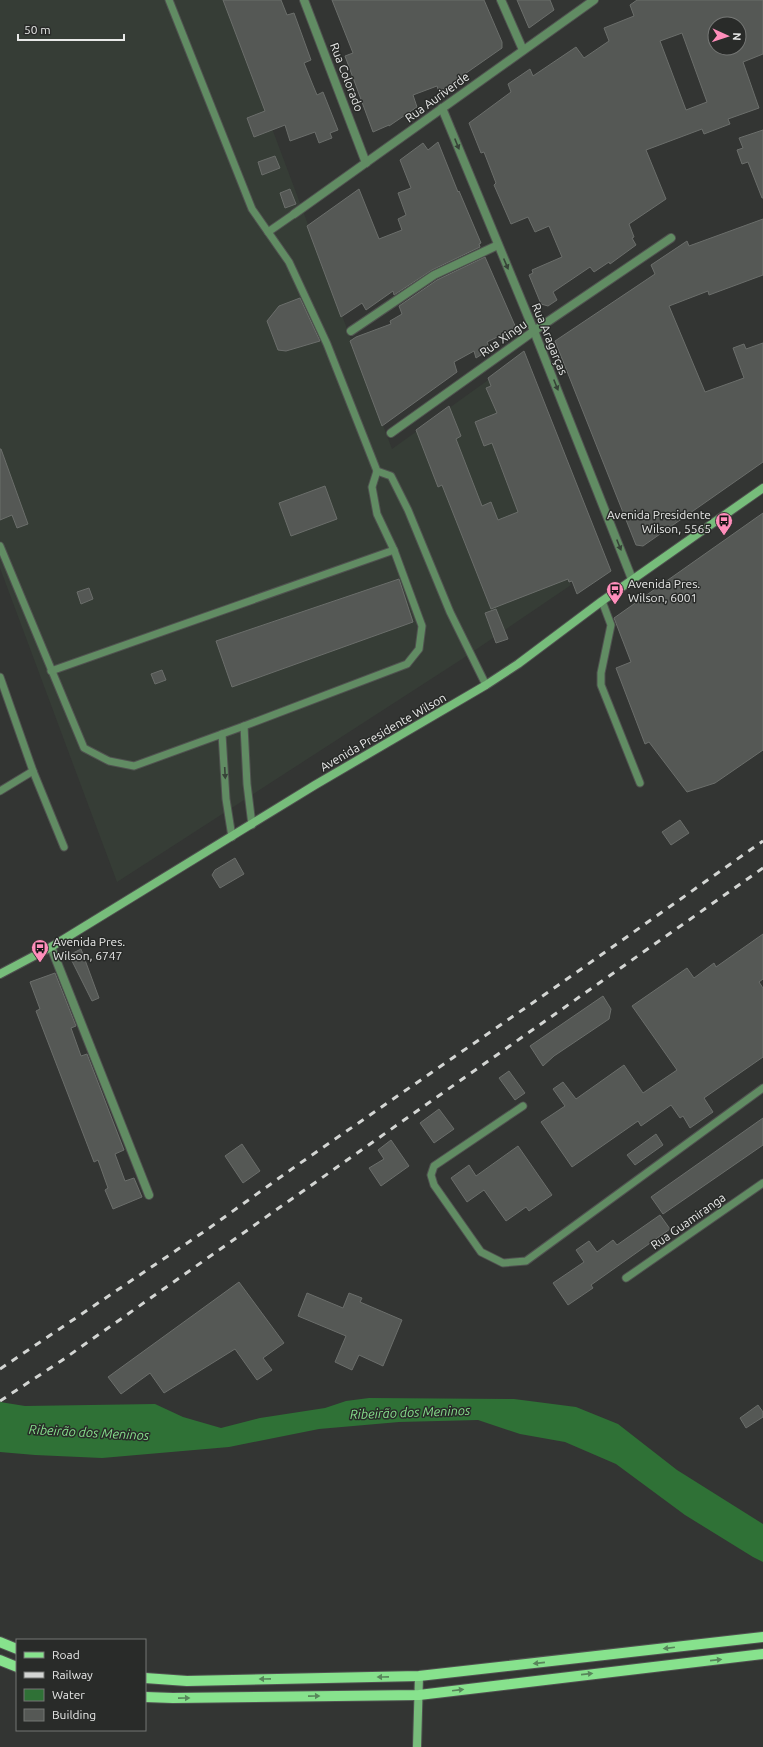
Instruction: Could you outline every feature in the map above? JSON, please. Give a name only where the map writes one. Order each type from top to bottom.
[{"type":"main road","name":"Avenida Presidente Wilson","points":[[0,974],[51,947],[315,785],[486,685],[518,664],[632,579],[763,488]]},
{"type":"main road","points":[[146,1678],[187,1681],[419,1676],[763,1637]]},
{"type":"main road","points":[[0,1642],[16,1649]]},
{"type":"main road","points":[[146,1697],[419,1695],[763,1654]]},
{"type":"main road","points":[[0,1660],[16,1667]]},
{"type":"main road","points":[[417,1747],[419,1676]]},
{"type":"street","name":"Rua Colorado","points":[[304,0],[366,163]]},
{"type":"street","points":[[501,0],[523,50]]},
{"type":"street","name":"Rua Auriverde","points":[[294,214],[594,0]]},
{"type":"street","name":"Rua Aragarças","points":[[442,108],[534,331],[632,579]]},
{"type":"street","name":"Rua Xingu","points":[[391,433],[534,331],[671,238]]},
{"type":"street","points":[[351,331],[434,275],[498,245]]},
{"type":"street","points":[[51,947],[149,1195]]},
{"type":"lane","points":[[0,546],[84,748],[109,761],[134,766],[406,664],[419,649],[422,626],[394,550],[377,514],[372,487],[376,471],[327,344],[289,262],[252,209],[169,0]]},
{"type":"lane","points":[[268,232],[294,214]]},
{"type":"lane","points":[[376,471],[391,476],[408,510],[450,612],[486,685]]},
{"type":"lane","points":[[52,671],[394,550]]},
{"type":"lane","points":[[602,601],[611,625],[601,673],[601,685],[640,783]]},
{"type":"lane","points":[[0,677],[33,771],[64,847]]},
{"type":"lane","points":[[244,726],[247,784],[252,824]]},
{"type":"lane","points":[[222,734],[226,799],[232,837]]},
{"type":"lane","points":[[0,791],[33,771]]},
{"type":"lane","points":[[523,1106],[434,1166],[431,1175],[434,1185],[481,1252],[503,1263],[526,1261],[763,1088]]},
{"type":"lane","name":"Rua Guamiranga","points":[[626,1278],[763,1183]]},
{"type":"shaded area","points":[[0,0],[224,0],[392,449],[491,378],[571,585],[462,659],[117,882],[0,568]]},
{"type":"water","name":"Ribeirão dos Meninos","points":[[369,1398],[514,1399],[576,1407],[618,1424],[677,1470],[763,1524],[763,1562],[685,1515],[616,1464],[565,1442],[520,1434],[478,1420],[399,1422],[319,1429],[229,1447],[102,1458],[0,1452],[0,1402],[25,1406],[155,1404],[183,1417],[221,1428],[260,1418],[325,1408],[346,1401]]},
{"type":"building","points":[[223,0],[281,0],[287,15],[294,13],[311,60],[304,63],[317,95],[323,92],[338,130],[330,133],[332,138],[319,143],[315,132],[290,141],[285,125],[254,137],[247,118],[265,111]]},
{"type":"building","points":[[332,0],[484,0],[502,42],[502,48],[439,92],[437,86],[413,95],[417,107],[389,126],[373,132],[345,56],[353,53]]},
{"type":"building","points":[[517,0],[550,0],[554,10],[529,28]]},
{"type":"building","points":[[637,0],[763,0],[763,54],[743,62],[759,108],[728,119],[730,124],[704,134],[702,129],[646,150],[666,199],[629,224],[634,237],[632,238],[636,245],[610,264],[609,262],[594,272],[590,267],[553,292],[557,300],[548,306],[541,304],[529,275],[533,273],[532,270],[562,257],[549,226],[535,232],[528,217],[511,224],[494,185],[496,183],[484,152],[481,153],[469,123],[511,92],[508,84],[530,69],[533,76],[576,47],[584,58],[609,41],[604,28],[634,16],[630,5]],"holes":[[[682,33],[707,102],[686,110],[660,41]]]},
{"type":"building","points":[[763,130],[762,198],[748,162],[742,164],[737,150],[743,148],[739,138]]},
{"type":"building","points":[[438,142],[481,243],[479,244],[480,247],[432,270],[394,295],[393,291],[366,310],[362,303],[341,317],[307,226],[359,189],[379,239],[402,230],[398,219],[406,215],[398,193],[411,188],[400,160],[423,143],[428,150]]},
{"type":"building","points":[[275,156],[280,168],[262,175],[258,162]]},
{"type":"building","points":[[290,189],[296,204],[285,208],[280,193]]},
{"type":"building","points":[[763,219],[763,275],[709,295],[708,291],[669,306],[705,392],[744,378],[733,348],[744,344],[746,349],[763,343],[763,462],[643,546],[636,545],[555,341],[655,274],[651,265],[687,241],[689,246]]},
{"type":"building","points":[[485,257],[516,328],[487,342],[490,349],[476,358],[474,351],[454,362],[457,372],[382,426],[350,341],[356,337],[391,324],[390,321],[402,314],[399,306],[437,280]]},
{"type":"building","points":[[300,298],[320,341],[286,351],[278,350],[267,321],[279,306]]},
{"type":"building","points":[[524,351],[611,571],[577,594],[572,581],[569,582],[568,579],[491,609],[442,485],[438,487],[416,430],[449,406],[461,436],[456,439],[482,506],[491,502],[498,520],[518,512],[492,443],[484,446],[475,422],[497,413],[486,388],[491,386],[488,378]]},
{"type":"building","points":[[0,449],[28,524],[17,528],[12,515],[0,520]]},
{"type":"building","points":[[325,486],[337,519],[291,536],[279,503]]},
{"type":"building","points":[[763,513],[763,750],[715,783],[687,792],[649,742],[645,744],[616,668],[631,662],[614,618]]},
{"type":"building","points":[[399,579],[413,622],[232,687],[216,641]]},
{"type":"building","points":[[89,588],[93,599],[81,604],[77,592]]},
{"type":"building","points":[[496,609],[508,639],[496,643],[485,613]]},
{"type":"building","points":[[162,670],[166,680],[155,684],[151,674]]},
{"type":"building","points":[[680,820],[689,833],[671,845],[662,832]]},
{"type":"building","points":[[235,858],[244,874],[220,888],[212,875],[215,870]]},
{"type":"building","points":[[763,934],[763,979],[759,982],[763,988],[763,1057],[704,1098],[713,1112],[690,1128],[683,1116],[680,1118],[671,1105],[641,1126],[638,1121],[572,1167],[541,1122],[565,1106],[553,1089],[563,1082],[576,1099],[624,1065],[643,1093],[677,1070],[632,1006],[687,968],[694,978],[714,963],[716,967]]},
{"type":"building","points":[[81,949],[99,998],[92,1001],[69,955]]},
{"type":"building","points":[[55,973],[76,1026],[71,1028],[81,1056],[87,1054],[124,1150],[115,1154],[125,1181],[134,1178],[142,1197],[113,1209],[105,1190],[108,1188],[98,1160],[94,1162],[36,1011],[40,1009],[30,982]]},
{"type":"building","points":[[603,996],[611,1009],[609,1019],[554,1056],[543,1066],[530,1046]]},
{"type":"building","points":[[509,1071],[525,1093],[515,1100],[499,1078]]},
{"type":"building","points":[[439,1109],[454,1129],[434,1143],[420,1123]]},
{"type":"building","points":[[763,1118],[763,1145],[663,1214],[651,1197]]},
{"type":"building","points":[[656,1134],[663,1145],[635,1165],[627,1155]]},
{"type":"building","points":[[391,1140],[409,1166],[381,1186],[369,1168],[384,1159],[378,1150]]},
{"type":"building","points":[[242,1144],[260,1171],[243,1183],[225,1156]]},
{"type":"building","points":[[518,1146],[552,1195],[529,1211],[526,1207],[506,1221],[484,1190],[467,1202],[451,1178],[469,1165],[476,1176]]},
{"type":"building","points":[[660,1215],[670,1229],[591,1285],[593,1288],[568,1305],[553,1283],[584,1262],[576,1250],[589,1241],[597,1252],[613,1240],[617,1245]]},
{"type":"building","points":[[239,1282],[284,1343],[263,1358],[272,1370],[257,1380],[235,1349],[164,1393],[150,1373],[121,1394],[108,1377]]},
{"type":"building","points":[[307,1293],[343,1308],[349,1293],[362,1298],[360,1302],[402,1320],[383,1366],[359,1355],[352,1370],[335,1362],[346,1336],[298,1316]]},
{"type":"building","points":[[758,1405],[763,1412],[763,1417],[746,1428],[740,1418]]},
{"type":"railway","points":[[0,1369],[205,1231],[763,841]]},
{"type":"railway","points":[[0,1401],[61,1361],[763,868]]},
{"type":"place","name":"Avenida Presidente Wilson, 5565","points":[[724,536]]},
{"type":"place","name":"Avenida Pres. Wilson, 6001","points":[[615,605]]},
{"type":"place","name":"Avenida Pres. Wilson, 6747","points":[[40,963]]}]
